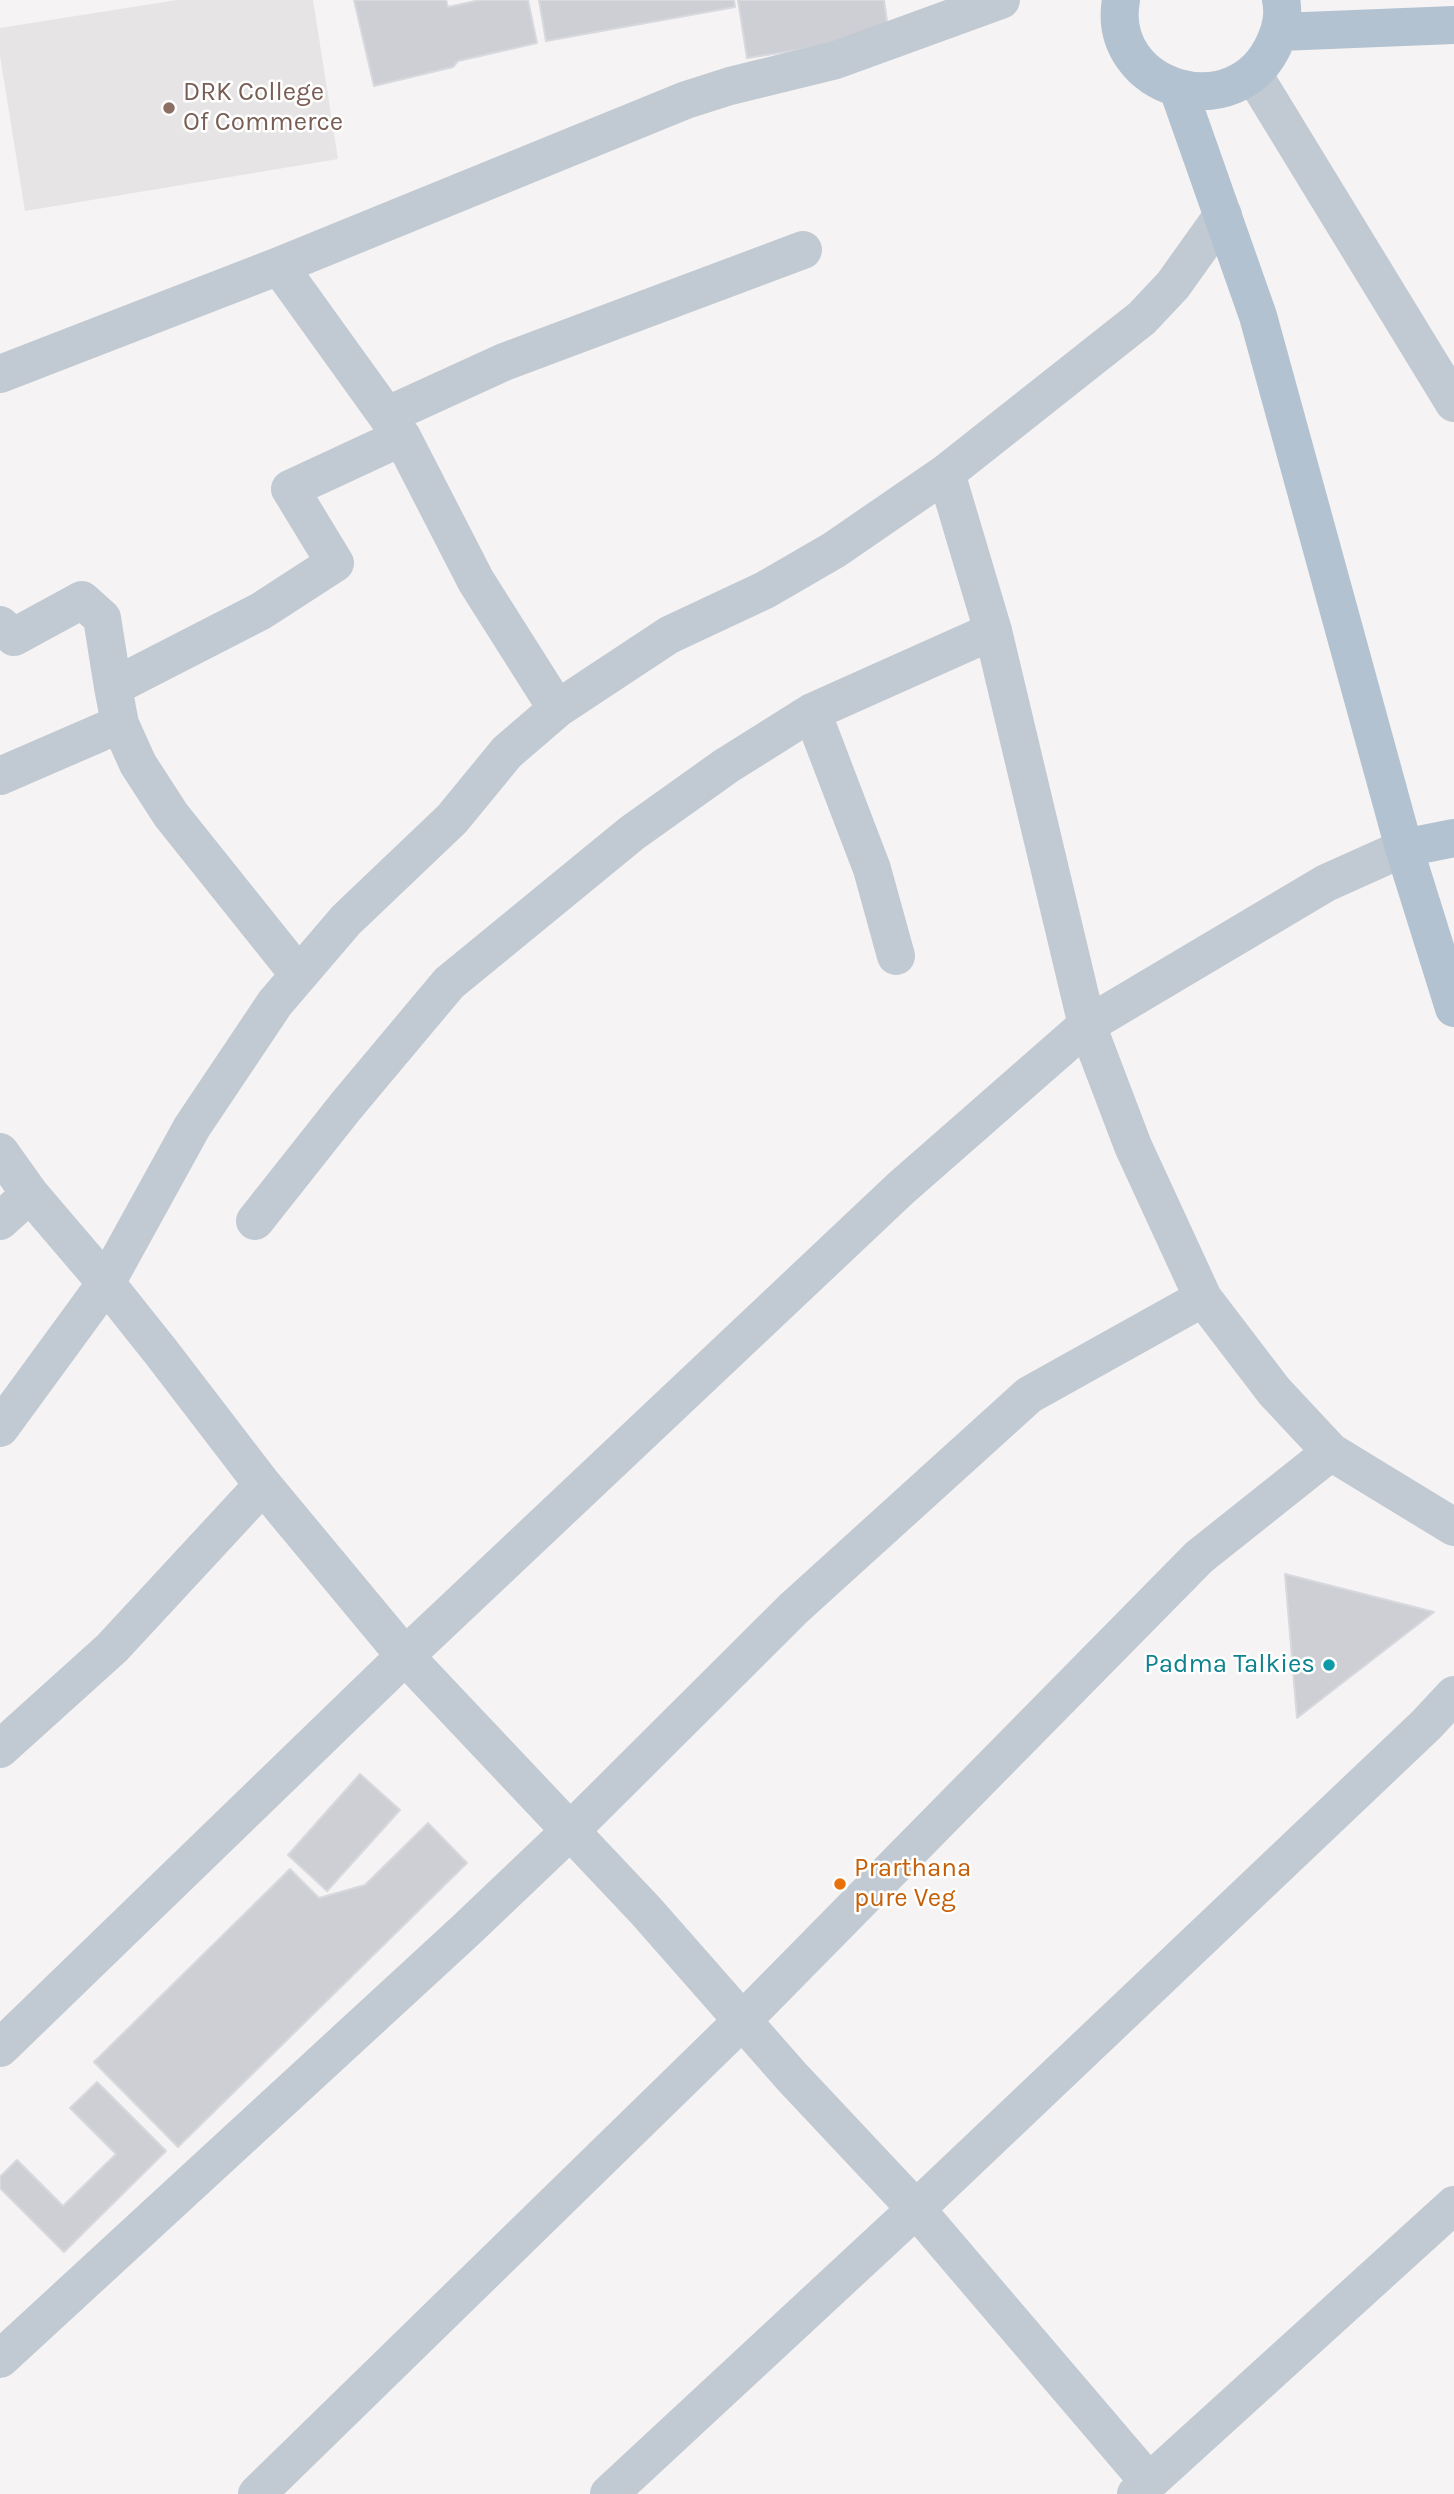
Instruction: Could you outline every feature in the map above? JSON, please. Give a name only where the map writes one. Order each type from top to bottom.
[{"type":"main road","points":[[1121,0],[1122,31],[1133,57],[1153,77],[1178,89],[1205,93],[1232,86],[1253,74],[1270,55],[1280,16],[1454,24]]},
{"type":"main road","points":[[1178,89],[1258,316],[1404,848],[1454,1008]]},
{"type":"main road","points":[[1404,848],[1454,838]]},
{"type":"street","points":[[0,374],[279,266],[686,100],[730,86],[836,60],[1001,0]]},
{"type":"street","points":[[1253,74],[1454,403]]},
{"type":"street","points":[[0,1428],[106,1283],[192,1127],[275,1003],[346,920],[452,819],[508,752],[558,709],[669,635],[765,590],[834,550],[946,473],[1142,318],[1173,285],[1223,215]]},
{"type":"street","points":[[113,687],[261,611],[335,563],[290,489],[505,362],[803,250]]},
{"type":"street","points":[[279,266],[395,426],[476,581],[558,709]]},
{"type":"street","points":[[946,473],[993,631],[1087,1025],[1133,1146],[1203,1298],[1274,1391],[1331,1452],[1454,1527]]},
{"type":"street","points":[[0,625],[14,637],[82,600],[102,618],[120,724],[138,764],[171,815],[299,975]]},
{"type":"street","points":[[255,1221],[346,1106],[449,983],[632,833],[726,766],[812,712],[993,631]]},
{"type":"street","points":[[812,712],[872,869],[896,956]]},
{"type":"street","points":[[0,776],[120,724]]},
{"type":"street","points":[[0,2048],[405,1656],[901,1188],[1087,1025],[1326,883],[1404,848]]},
{"type":"street","points":[[0,1152],[30,1194],[106,1283],[264,1485],[405,1656],[646,1911],[858,2149],[916,2209],[1143,2488],[1454,2206]]},
{"type":"street","points":[[0,1221],[30,1194]]},
{"type":"street","points":[[0,2359],[466,1930],[570,1831],[794,1608],[1029,1395],[1203,1298]]},
{"type":"street","points":[[257,2494],[743,2020],[1199,1557],[1331,1452]]},
{"type":"street","points":[[0,1749],[112,1648],[264,1485]]},
{"type":"street","points":[[609,2494],[916,2209],[1406,1744],[1454,1695]]},
{"type":"shaded area","name":"DRK College Of Commerce","points":[[177,0],[313,0],[338,159],[25,211],[0,56],[0,28]]},
{"type":"building","points":[[354,0],[446,0],[448,7],[480,0],[528,0],[537,43],[458,61],[453,67],[374,86]]},
{"type":"building","points":[[539,0],[734,0],[735,7],[546,41]]},
{"type":"building","points":[[738,0],[884,0],[889,36],[747,58]]},
{"type":"building","name":"Padma Talkies","points":[[1285,1574],[1434,1612],[1297,1718]]},
{"type":"building","points":[[360,1774],[400,1810],[327,1891],[288,1855]]},
{"type":"building","points":[[428,1823],[467,1863],[178,2147],[94,2062],[290,1869],[319,1898],[365,1885]]},
{"type":"building","points":[[97,2082],[166,2151],[64,2252],[0,2188],[0,2177],[17,2160],[63,2206],[116,2154],[70,2108]]},
{"type":"place","name":"DRK College Of Commerce","points":[[169,108]]},
{"type":"place","name":"Padma Talkies","points":[[1329,1665]]},
{"type":"place","name":"Prarthana pure Veg","points":[[840,1884]]}]
